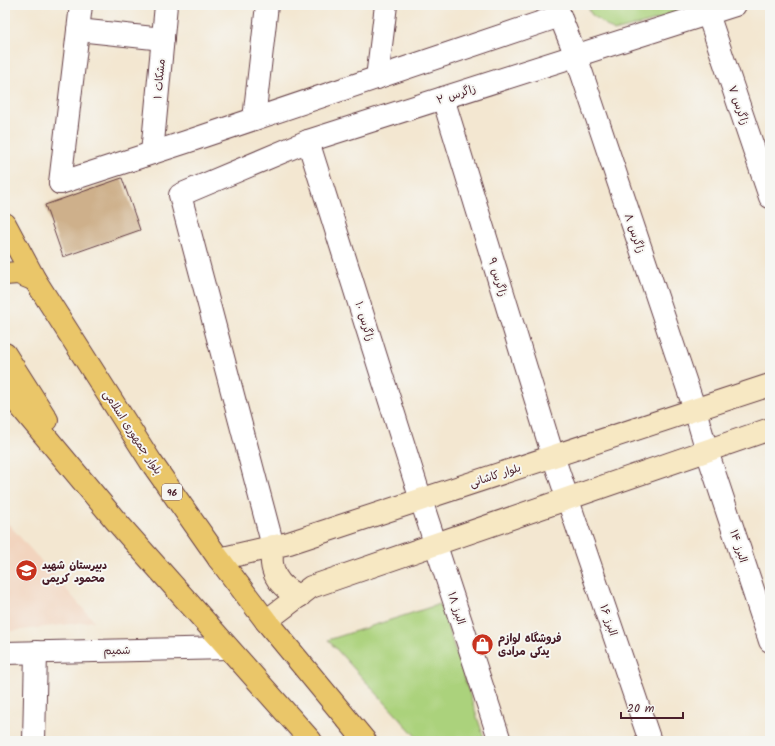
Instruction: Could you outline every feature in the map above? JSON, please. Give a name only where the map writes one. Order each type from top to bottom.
[{"type":"main road","name":"بلوار جمهوری اسلامی","points":[[5,224],[35,280],[151,462],[219,559],[266,622],[366,741]]},
{"type":"main road","points":[[5,274],[18,272],[35,280]]},
{"type":"main road","points":[[5,354],[90,488]]},
{"type":"main road","name":"بلوار کاشانی","points":[[219,559],[289,543],[770,385]]},
{"type":"main road","points":[[5,388],[116,521],[311,741]]},
{"type":"main road","points":[[266,622],[311,587],[770,430]]},
{"type":"main road","points":[[273,546],[271,557],[275,577],[281,585],[290,592],[300,596]]},
{"type":"street","points":[[81,5],[60,183],[377,78],[558,11]]},
{"type":"street","name":"مشکات ۱","points":[[152,153],[166,5]]},
{"type":"street","points":[[254,119],[267,5]]},
{"type":"street","points":[[377,78],[386,5]]},
{"type":"street","name":"زاگرس ۲","points":[[273,546],[180,195],[308,141],[735,5]]},
{"type":"street","name":"زاگرس ۸","points":[[558,11],[576,56],[695,410],[707,451]]},
{"type":"street","name":"زاگرس ۷","points":[[708,14],[770,197]]},
{"type":"street","points":[[78,30],[163,40]]},
{"type":"street","name":"زاگرس ۹","points":[[443,98],[568,499]]},
{"type":"street","name":"زاگرس ۱۰","points":[[308,141],[436,544]]},
{"type":"street","name":"البرز ۱۴","points":[[707,451],[770,641]]},
{"type":"street","name":"البرز ۱۶","points":[[568,499],[650,741]]},
{"type":"street","name":"البرز ۱۸","points":[[436,544],[500,741]]},
{"type":"street","name":"شمیم","points":[[5,653],[228,648]]},
{"type":"street","points":[[34,741],[36,652]]},
{"type":"shaded area","name":"دبیرستان شهید محمود کریمی","points":[[5,520],[94,621],[5,632]]},
{"type":"green space","points":[[587,5],[704,5],[650,22],[614,31],[591,14]]},
{"type":"green space","points":[[440,604],[485,741],[420,741],[328,640]]},
{"type":"building","points":[[122,178],[140,230],[63,257],[45,205]]},
{"type":"place","name":"دبیرستان شهید محمود کریمی","points":[[27,571]]},
{"type":"place","name":"فروشگاه لوازم یدکی مرادی","points":[[483,644]]}]
